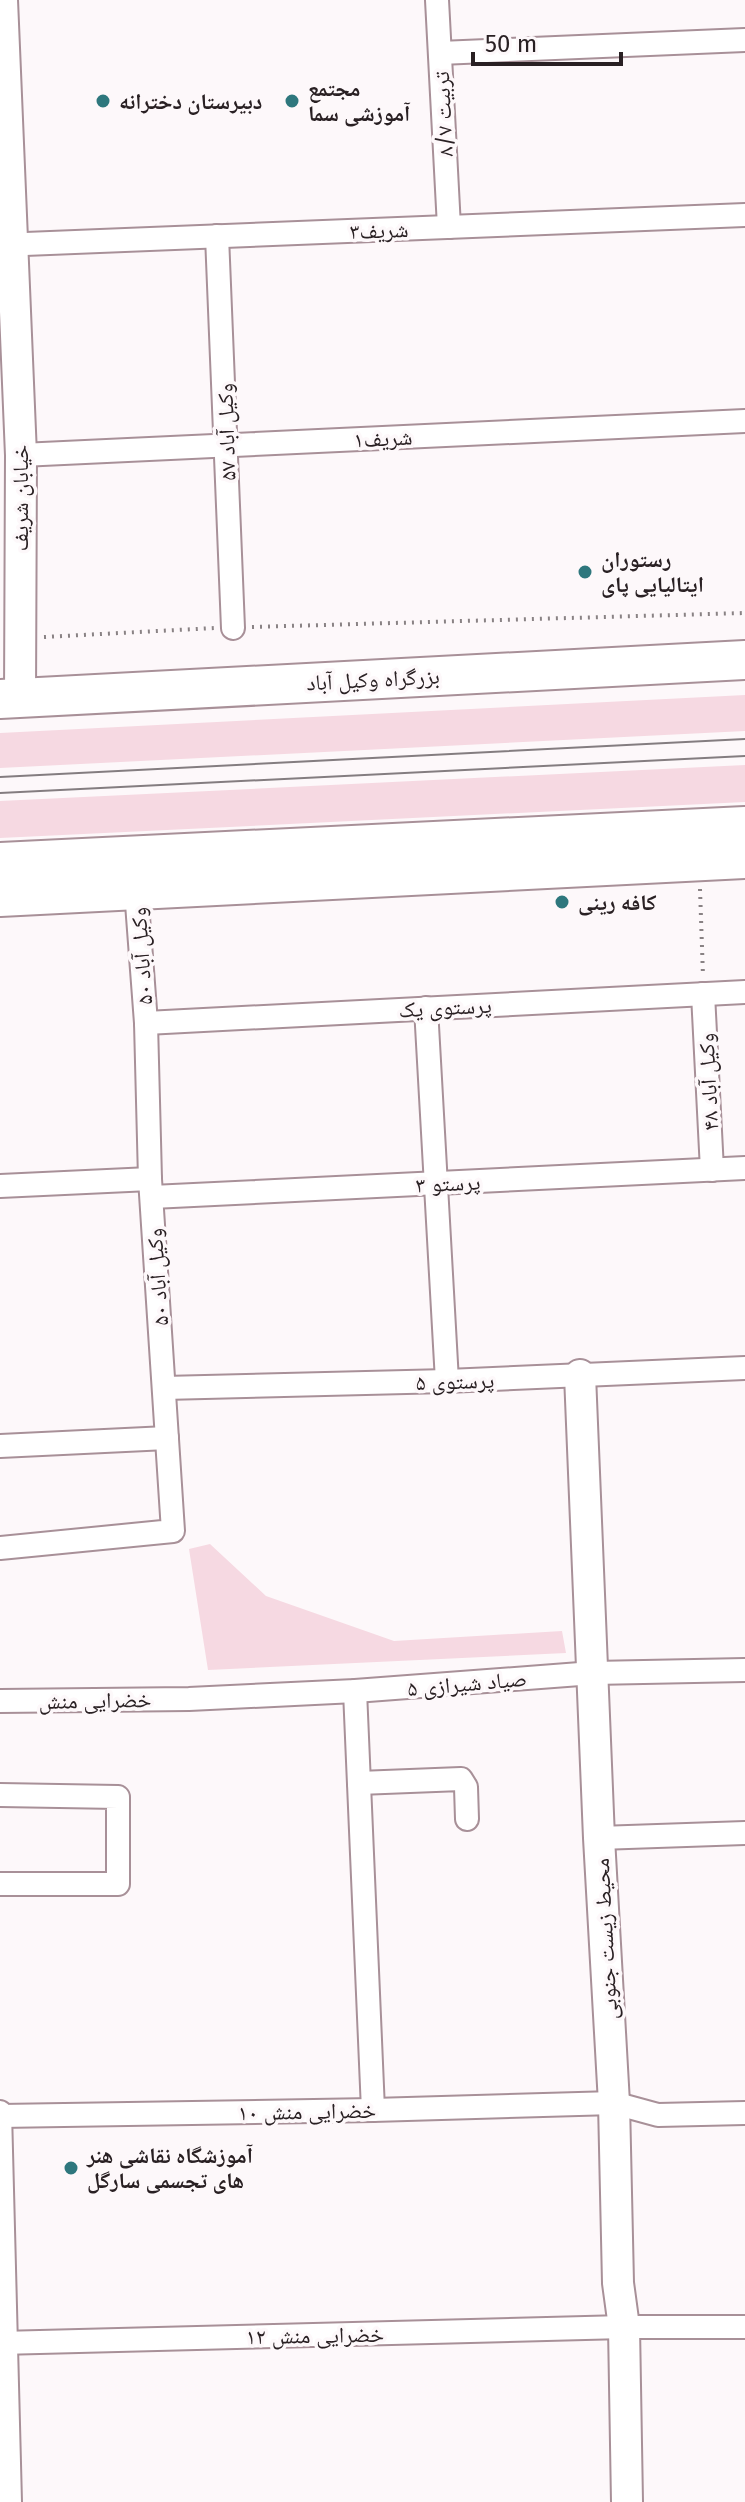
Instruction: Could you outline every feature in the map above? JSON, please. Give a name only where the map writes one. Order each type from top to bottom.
[{"type":"highway","name":"بزرگراه وکیل آباد","points":[[15,674],[745,660]]},
{"type":"highway","points":[[7,862],[745,826]]},
{"type":"highway","points":[[0,897],[745,859]]},
{"type":"highway","points":[[7,862],[78,893]]},
{"type":"street","name":"خیابان شریف","points":[[2,0],[7,245],[21,455],[15,674]]},
{"type":"street","name":"تربیت ۸/۷","points":[[437,0],[449,227]]},
{"type":"street","points":[[440,53],[745,40]]},
{"type":"street","name":"شریف٣","points":[[7,245],[745,215]]},
{"type":"street","name":"۵۷ وکیل آباد","points":[[217,236],[233,628]]},
{"type":"street","name":"شریف١","points":[[21,455],[745,421]]},
{"type":"street","name":"وکیل آباد ۵۰","points":[[136,890],[146,1023]]},
{"type":"street","name":"پرستوی یک","points":[[146,1023],[745,992]]},
{"type":"street","name":"۴۸ وکیل آباد","points":[[703,994],[712,1170]]},
{"type":"street","points":[[426,1008],[447,1381]]},
{"type":"street","name":"۵۰ وکیل آباد","points":[[0,1548],[173,1531],[151,1188],[146,1023]]},
{"type":"street","name":"پرستو ۳","points":[[0,1186],[151,1188],[436,1184],[745,1168]]},
{"type":"street","name":"پرستوی ۵","points":[[164,1388],[447,1381],[745,1368]]},
{"type":"street","name":"محیط زیست جنوبی","points":[[580,1375],[599,1838],[614,2103],[618,2283],[624,2327],[627,2502]]},
{"type":"street","points":[[0,1446],[167,1438]]},
{"type":"street","name":"صیاد شیرازی ۵","points":[[189,1699],[355,1691],[593,1673],[745,1670]]},
{"type":"street","points":[[355,1691],[373,2110]]},
{"type":"street","name":"خضرایی منش","points":[[0,1701],[189,1699]]},
{"type":"street","points":[[359,1783],[461,1779],[466,1787],[467,1819]]},
{"type":"street","points":[[0,1795],[118,1797],[118,1884],[0,1884]]},
{"type":"street","points":[[599,1838],[745,1833]]},
{"type":"street","name":"خضرایی منش ۱۰","points":[[0,2114],[373,2110],[614,2103],[658,2115],[745,2113]]},
{"type":"street","points":[[0,2114],[2,2343],[10,2502]]},
{"type":"street","name":"خضرایی منش ۱۲","points":[[2,2343],[624,2327],[745,2327]]},
{"type":"path","points":[[15,674],[233,628],[745,613]]},
{"type":"path","points":[[699,862],[703,994]]},
{"type":"shaded area","points":[[745,695],[745,731],[0,768],[0,733]]},
{"type":"shaded area","points":[[745,765],[745,802],[0,838],[0,801]]},
{"type":"shaded area","points":[[210,1544],[266,1596],[394,1641],[562,1631],[566,1653],[208,1670],[189,1549]]},
{"type":"tram line","points":[[0,777],[745,739]]},
{"type":"tram line","points":[[0,793],[745,756]]},
{"type":"place","name":"دبیرستان دخترانه","points":[[103,101]]},
{"type":"place","name":"مجتمع آموزشی سما","points":[[292,101]]},
{"type":"place","name":"رستوران ایتالیایی پای","points":[[585,572]]},
{"type":"place","name":"کافه رینی","points":[[562,902]]},
{"type":"place","name":"آموزشگاه نقاشی هنر های تجسمی سارگل","points":[[71,2168]]}]
